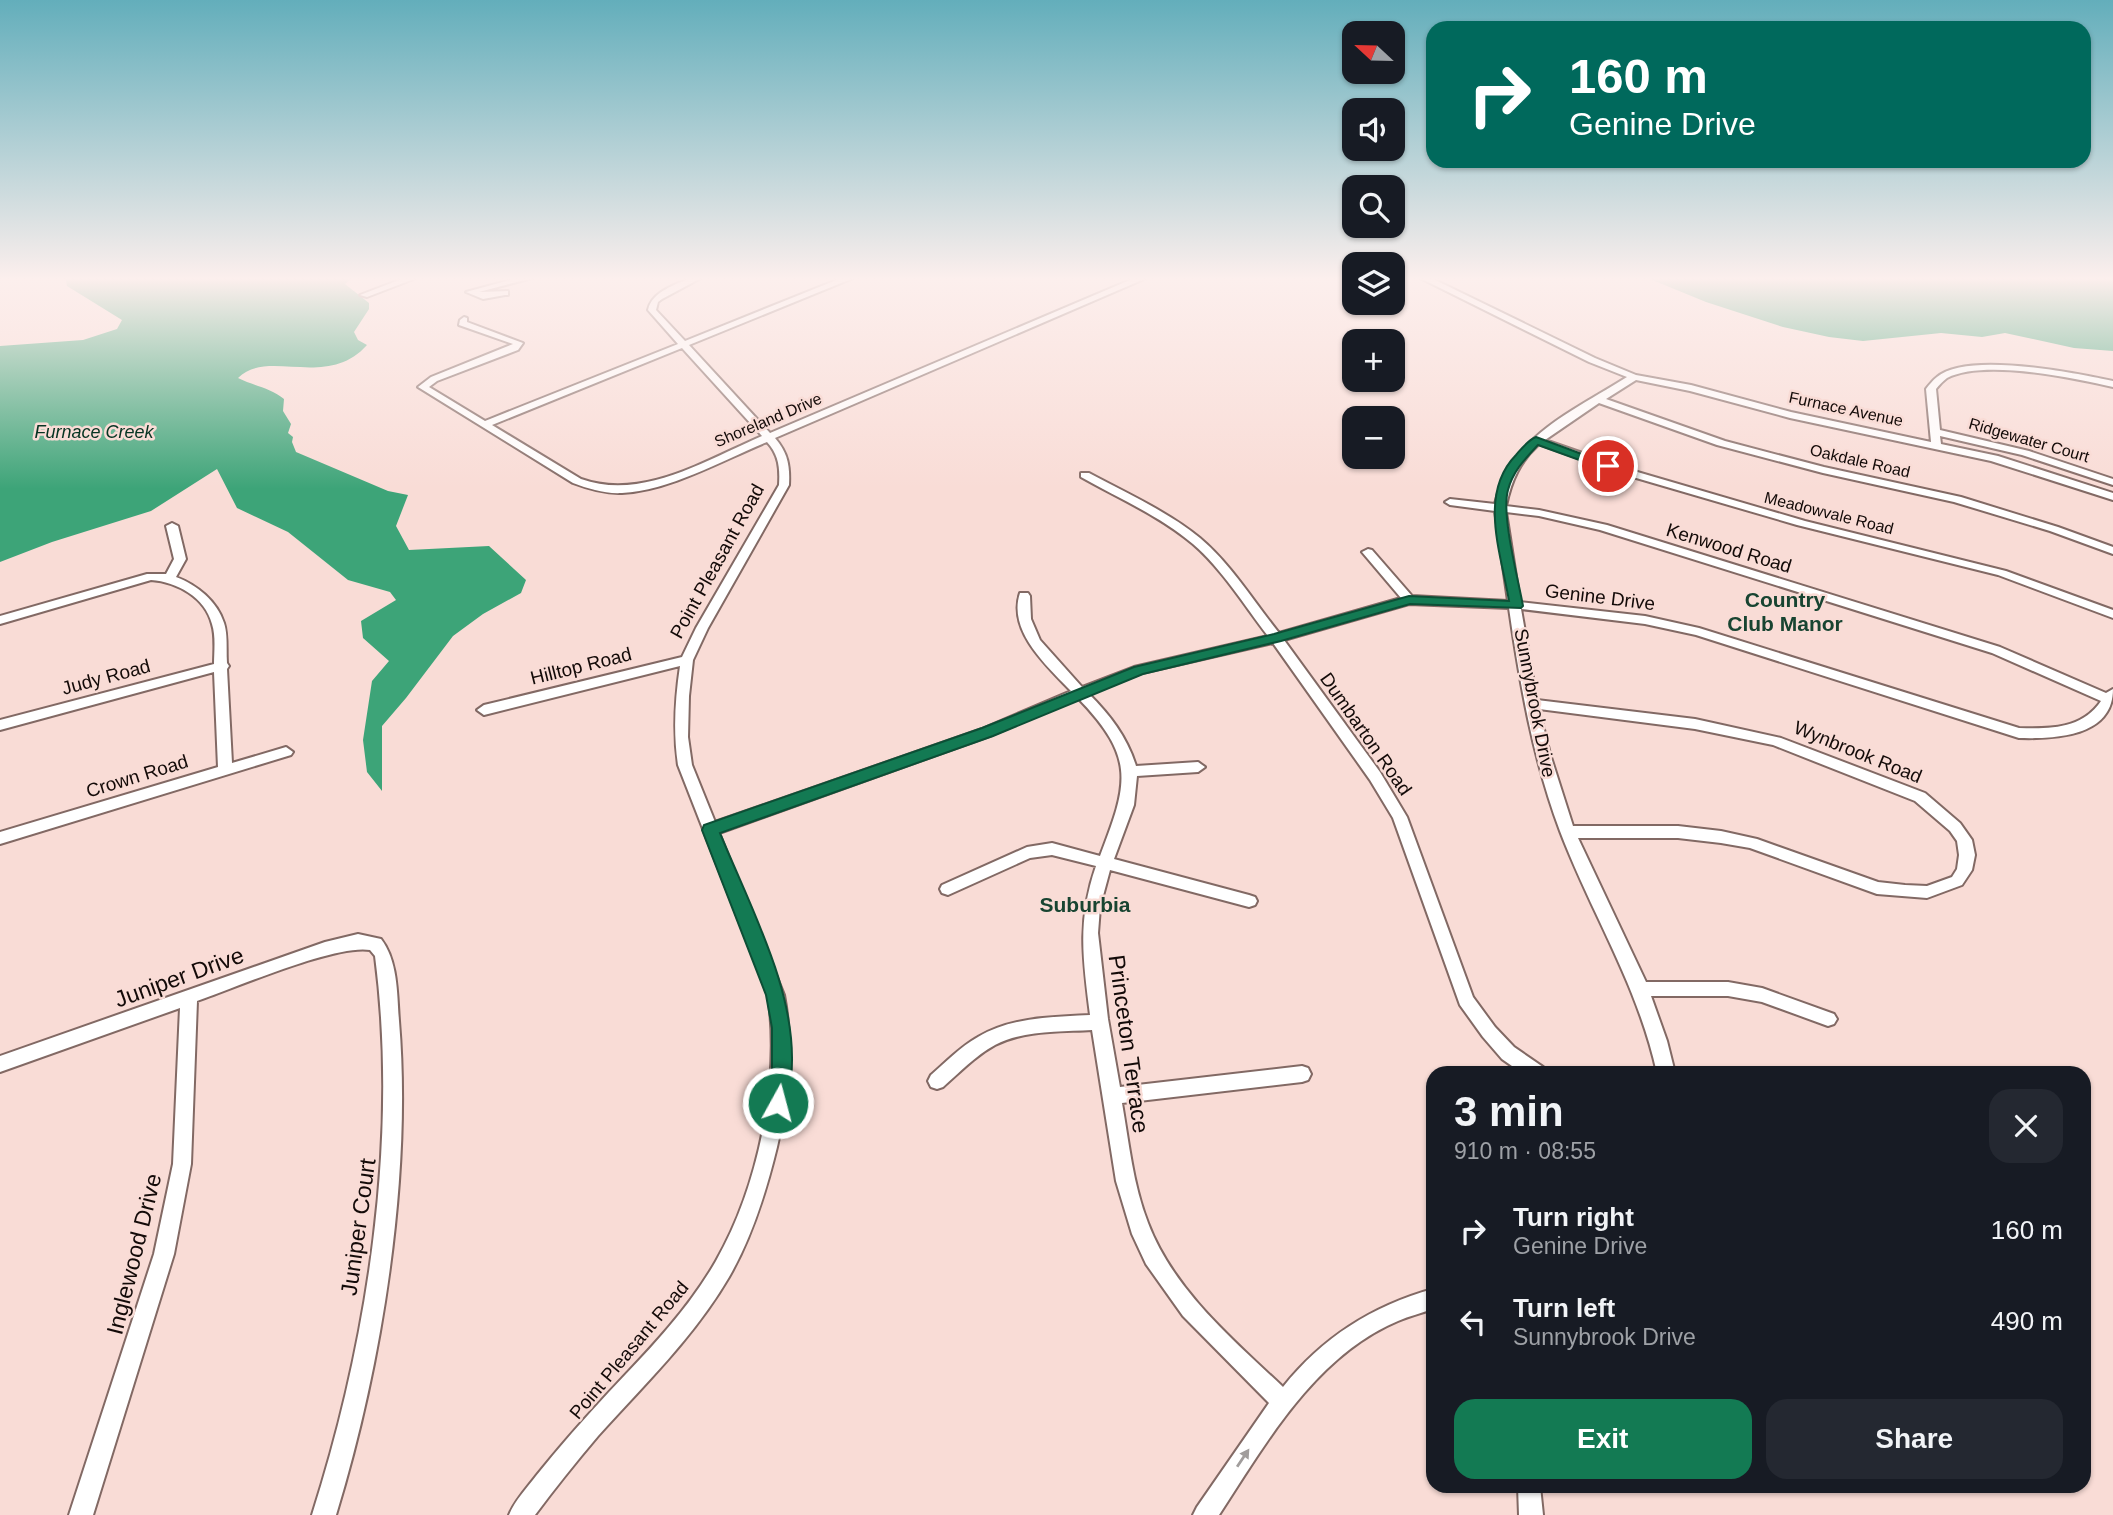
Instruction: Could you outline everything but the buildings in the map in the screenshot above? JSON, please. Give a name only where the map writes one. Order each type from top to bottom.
[{"type":"street","name":"Shoreland Drive","points":[[515,348],[423,385],[577,481],[614,491],[644,488],[978,348]]},
{"type":"street","points":[[485,424],[673,348]]},
{"type":"street","name":"Point Pleasant Road","points":[[521,1515],[554,1470],[671,1340],[729,1256],[750,1210],[778,1103],[782,1070],[779,1012],[767,971],[685,765],[681,737],[682,696],[687,660],[702,628],[784,485],[783,458],[768,437],[685,348]]},
{"type":"street","name":"Furnace Avenue","points":[[1567,348],[1634,377],[1710,392],[1790,415],[1994,458],[2113,497]]},
{"type":"street","points":[[1936,444],[1931,389],[1940,377],[1976,368],[2012,368],[2113,384]]},
{"type":"street","name":"Sunnybrook Drive","points":[[1634,377],[1536,440],[1513,465],[1501,491],[1500,508],[1532,704],[1547,771],[1568,832],[1642,989],[1659,1036],[1665,1066]]},
{"type":"street","name":"Oakdale Road","points":[[1601,400],[1721,443],[1823,470],[1957,499],[2054,529],[2113,551]]},
{"type":"street","name":"Ridgewater Court","points":[[1935,432],[2025,453],[2113,482]]},
{"type":"street","name":"Meadowvale Road","points":[[1536,440],[1630,473],[1801,523],[2002,573],[2113,614]]},
{"type":"street","name":"Dumbarton Road","points":[[1086,474],[1176,526],[1196,541],[1212,556],[1276,638],[1375,776],[1400,817],[1466,1000],[1508,1053],[1527,1066]]},
{"type":"street","name":"Kenwood Road","points":[[1450,502],[1500,508],[1603,527],[1955,637],[2021,659],[2110,696]]},
{"type":"street","points":[[170,578],[180,559],[172,526]]},
{"type":"street","points":[[1368,552],[1409,600]]},
{"type":"street","points":[[0,620],[151,576],[170,578],[189,585],[214,610],[219,625],[223,666],[225,770]]},
{"type":"street","name":"Princeton Terrace","points":[[1024,596],[1022,609],[1027,630],[1040,649],[1113,729],[1124,749],[1130,771],[1126,808],[1105,861],[1090,925],[1098,1021],[1130,1198],[1148,1244],[1179,1298],[1282,1401]]},
{"type":"street","name":"Genine Drive","points":[[710,830],[988,732],[1139,670],[1276,638],[1409,600],[1516,606],[1645,620],[1699,632],[2019,733],[2085,726],[2098,715],[2110,696]]},
{"type":"street","name":"Hilltop Road","points":[[484,710],[687,660]]},
{"type":"street","name":"Judy Road","points":[[0,725],[223,666]]},
{"type":"street","name":"Wynbrook Road","points":[[1532,704],[1695,724],[1776,741],[1920,797],[1955,827],[1964,840],[1967,855],[1964,870],[1956,881],[1927,892],[1905,891],[1877,888],[1752,843],[1709,835],[1568,832]]},
{"type":"street","name":"Crown Road","points":[[0,838],[286,752]]},
{"type":"street","points":[[1130,771],[1198,767]]},
{"type":"street","points":[[948,889],[1027,853],[1052,849],[1249,901]]},
{"type":"street","name":"Juniper Drive","points":[[0,1064],[325,949],[358,941],[375,944]]},
{"type":"street","name":"Juniper Court","points":[[324,1515],[336,1480],[360,1374],[383,1240],[392,1164],[393,1044],[383,954],[375,944]]},
{"type":"street","points":[[1642,989],[1739,991],[1795,1005],[1828,1019]]},
{"type":"street","name":"Inglewood Drive","points":[[81,1515],[164,1254],[181,1164],[189,998]]},
{"type":"street","points":[[937,1081],[973,1050],[998,1035],[1034,1027],[1098,1021]]},
{"type":"street","points":[[1112,1096],[1302,1074]]},
{"type":"street","points":[[1205,1515],[1282,1401],[1328,1354],[1372,1320],[1404,1305],[1426,1300]]},
{"type":"street","points":[[1529,1493],[1531,1515]]},
{"type":"water","name":"Furnace Creek","points":[[0,348],[364,348],[351,358],[334,365],[265,367],[250,370],[238,378],[284,399],[283,411],[291,424],[288,433],[293,437],[296,452],[388,491],[408,495],[396,526],[409,550],[489,546],[526,580],[521,593],[483,614],[453,636],[382,726],[382,791],[367,772],[363,740],[372,681],[389,661],[363,638],[361,621],[396,600],[390,592],[348,580],[288,532],[237,508],[217,469],[151,511],[52,542],[0,562]]},
{"type":"water","points":[[2074,348],[2113,348],[2113,351]]},
{"type":"district","name":"Country Club Manor","points":[[1785,611]]},
{"type":"district","name":"Suburbia","points":[[1085,904]]},
{"type":"route","points":[[778,1103],[782,1070],[782,1028],[776,995],[710,830],[988,732],[1139,670],[1276,638],[1409,600],[1516,606],[1500,508],[1501,491],[1513,465],[1536,440],[1608,466]]}]
